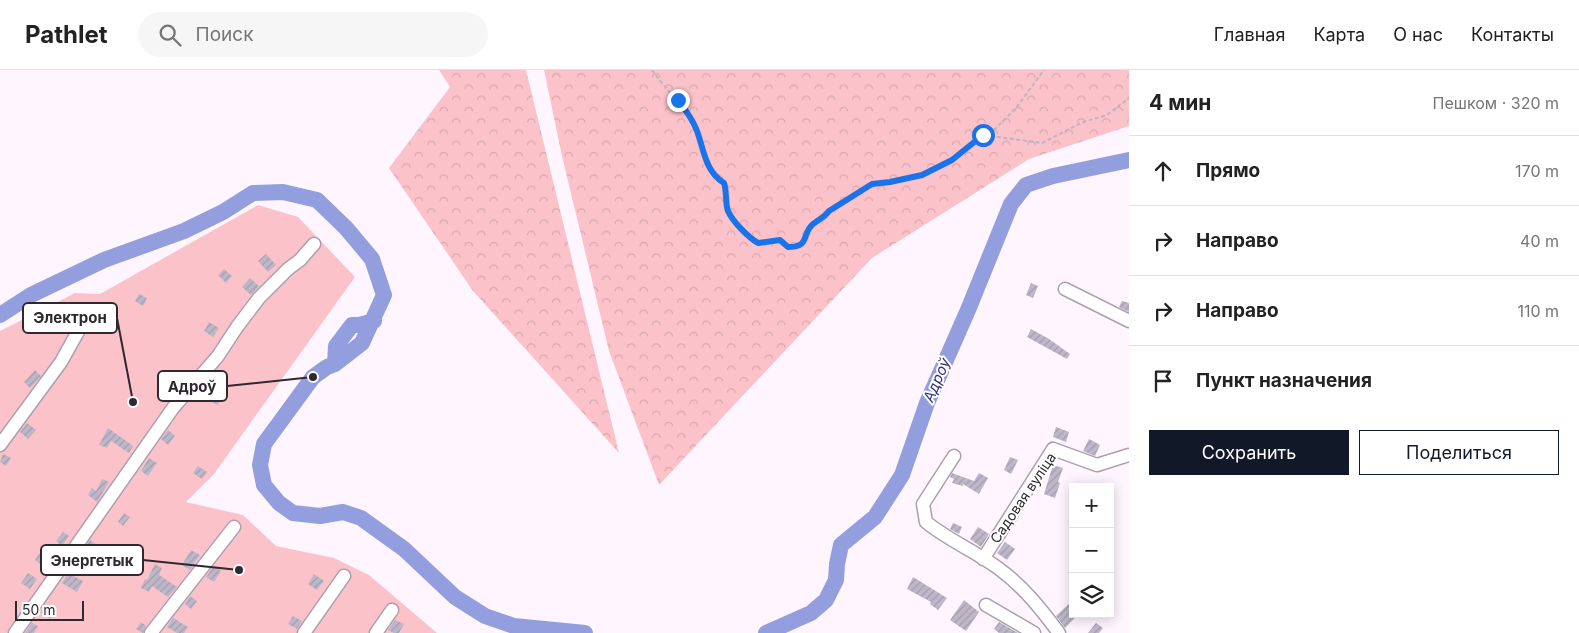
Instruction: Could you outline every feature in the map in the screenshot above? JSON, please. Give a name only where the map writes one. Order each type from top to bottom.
[{"type":"street","points":[[15,633],[174,408],[218,356],[236,327],[288,268],[300,260],[314,244]]},
{"type":"street","points":[[1065,289],[1129,321]]},
{"type":"street","points":[[0,445],[61,362],[80,328]]},
{"type":"street","name":"Садовая вуліца","points":[[983,559],[1053,449],[1097,465],[1129,455]]},
{"type":"street","points":[[954,456],[924,504],[926,522],[941,534],[998,568],[1034,600],[1059,633]]},
{"type":"street","points":[[151,633],[234,528]]},
{"type":"street","points":[[304,633],[344,576]]},
{"type":"street","points":[[986,605],[1034,633]]},
{"type":"street","points":[[376,633],[392,610]]},
{"type":"path","points":[[652,70],[660,82],[678,100],[693,123],[712,172],[716,178],[724,183],[728,210],[745,234],[758,243],[780,240],[788,247],[797,247],[805,241],[812,225],[824,218],[829,211],[872,184],[922,175],[952,160],[983,135],[995,128],[1016,108],[1044,70]]},
{"type":"path","points":[[983,135],[1042,143],[1083,122],[1107,114],[1129,98]]},
{"type":"green space","points":[[439,70],[526,70],[619,453],[473,291],[389,168],[450,87]]},
{"type":"green space","points":[[544,70],[1129,70],[1129,126],[1029,159],[872,258],[659,485],[609,351],[562,156]]},
{"type":"green space","points":[[258,205],[298,217],[355,277],[214,474],[186,502],[243,515],[276,546],[334,558],[369,575],[437,633],[0,633],[0,331],[75,293],[100,294]]},
{"type":"building","points":[[266,254],[276,265],[268,272],[258,261]]},
{"type":"building","points":[[224,269],[232,276],[226,283],[218,275]]},
{"type":"building","points":[[250,278],[259,286],[251,295],[242,287]]},
{"type":"building","points":[[1031,283],[1038,286],[1033,298],[1026,295]]},
{"type":"building","points":[[139,294],[147,298],[143,306],[135,301]]},
{"type":"building","points":[[1122,301],[1129,303],[1129,312],[1119,307]]},
{"type":"building","points":[[209,322],[219,328],[213,337],[204,331]]},
{"type":"building","points":[[1031,329],[1070,354],[1067,359],[1027,337]]},
{"type":"building","points":[[35,370],[41,376],[30,388],[24,382]]},
{"type":"building","points":[[207,389],[222,397],[218,405],[203,397]]},
{"type":"building","points":[[27,423],[36,430],[28,439],[20,432]]},
{"type":"building","points":[[1056,427],[1069,432],[1066,442],[1053,437]]},
{"type":"building","points":[[108,428],[133,446],[129,453],[111,441],[107,448],[99,445]]},
{"type":"building","points":[[168,430],[175,436],[168,445],[161,439]]},
{"type":"building","points":[[1089,439],[1100,445],[1095,456],[1083,451]]},
{"type":"building","points":[[3,454],[11,458],[6,466],[0,462]]},
{"type":"building","points":[[1010,457],[1018,460],[1011,474],[1004,470]]},
{"type":"building","points":[[149,458],[157,463],[148,476],[141,471]]},
{"type":"building","points":[[1053,465],[1063,468],[1055,498],[1044,494]]},
{"type":"building","points":[[198,466],[207,472],[202,479],[193,473]]},
{"type":"building","points":[[952,473],[974,481],[979,473],[988,478],[979,494],[963,484],[963,486],[952,483],[954,479],[950,477]]},
{"type":"building","points":[[102,479],[109,482],[97,502],[88,495],[92,488],[96,491]]},
{"type":"building","points":[[124,513],[130,517],[123,526],[118,522]]},
{"type":"building","points":[[953,523],[962,527],[959,534],[950,529]]},
{"type":"building","points":[[978,527],[989,534],[981,547],[970,539]]},
{"type":"building","points":[[63,532],[69,536],[62,546],[56,541]]},
{"type":"building","points":[[90,540],[98,546],[90,557],[82,552]]},
{"type":"building","points":[[1005,542],[1015,549],[1007,560],[997,553]]},
{"type":"building","points":[[42,550],[50,557],[43,566],[35,560]]},
{"type":"building","points":[[191,550],[200,555],[190,570],[182,565]]},
{"type":"building","points":[[155,564],[162,568],[159,575],[177,587],[168,597],[152,586],[149,592],[141,588]]},
{"type":"building","points":[[214,566],[221,571],[214,582],[206,577]]},
{"type":"building","points":[[28,573],[37,579],[30,589],[21,583]]},
{"type":"building","points":[[68,573],[83,581],[77,592],[62,583]]},
{"type":"building","points":[[314,574],[324,581],[317,590],[308,584]]},
{"type":"building","points":[[913,577],[947,598],[938,610],[930,604],[931,602],[907,589]]},
{"type":"building","points":[[190,596],[197,601],[191,609],[185,604]]},
{"type":"building","points":[[964,600],[979,612],[966,631],[950,620]]},
{"type":"building","points":[[1069,604],[1069,618],[1075,618],[1065,628],[1056,616]]},
{"type":"building","points":[[44,606],[54,613],[50,619],[40,612]]},
{"type":"building","points":[[293,616],[302,621],[297,629],[288,624]]},
{"type":"building","points":[[173,618],[188,627],[184,633],[177,633],[167,627]]},
{"type":"building","points":[[395,620],[404,624],[399,633],[388,630]]},
{"type":"building","points":[[141,622],[146,626],[143,633],[136,629]]},
{"type":"building","points":[[999,622],[1018,633],[999,633],[994,629]]},
{"type":"building","points":[[32,623],[38,626],[34,633],[25,633]]},
{"type":"building","points":[[1096,623],[1103,628],[1099,633],[1088,633]]},
{"type":"waterway","name":"Адроў","points":[[766,633],[811,613],[826,600],[836,580],[841,545],[875,517],[902,475],[927,403],[968,310],[1011,204],[1026,185],[1053,176],[1129,160]]},
{"type":"waterway","name":"Адроў","points":[[0,315],[31,295],[104,260],[184,231],[223,212],[253,193],[283,192],[317,200],[346,228],[372,259],[384,295],[362,343],[335,364],[313,377],[264,444],[260,465],[264,485],[279,503],[293,513],[320,516],[343,512],[361,518],[404,549],[455,597],[485,616],[514,626],[585,633]]},
{"type":"waterway","points":[[335,364],[336,346],[352,325],[374,321]]},
{"type":"place","name":"Адроў","points":[[313,377]]},
{"type":"place","name":"Электрон","points":[[133,402]]},
{"type":"place","name":"Энергетык","points":[[239,570]]},
{"type":"route","points":[[678,100],[697,131],[712,172],[716,178],[724,183],[728,210],[745,234],[758,243],[780,240],[788,247],[797,247],[802,244],[812,225],[824,218],[829,211],[872,184],[922,175],[952,160],[983,135]]}]
